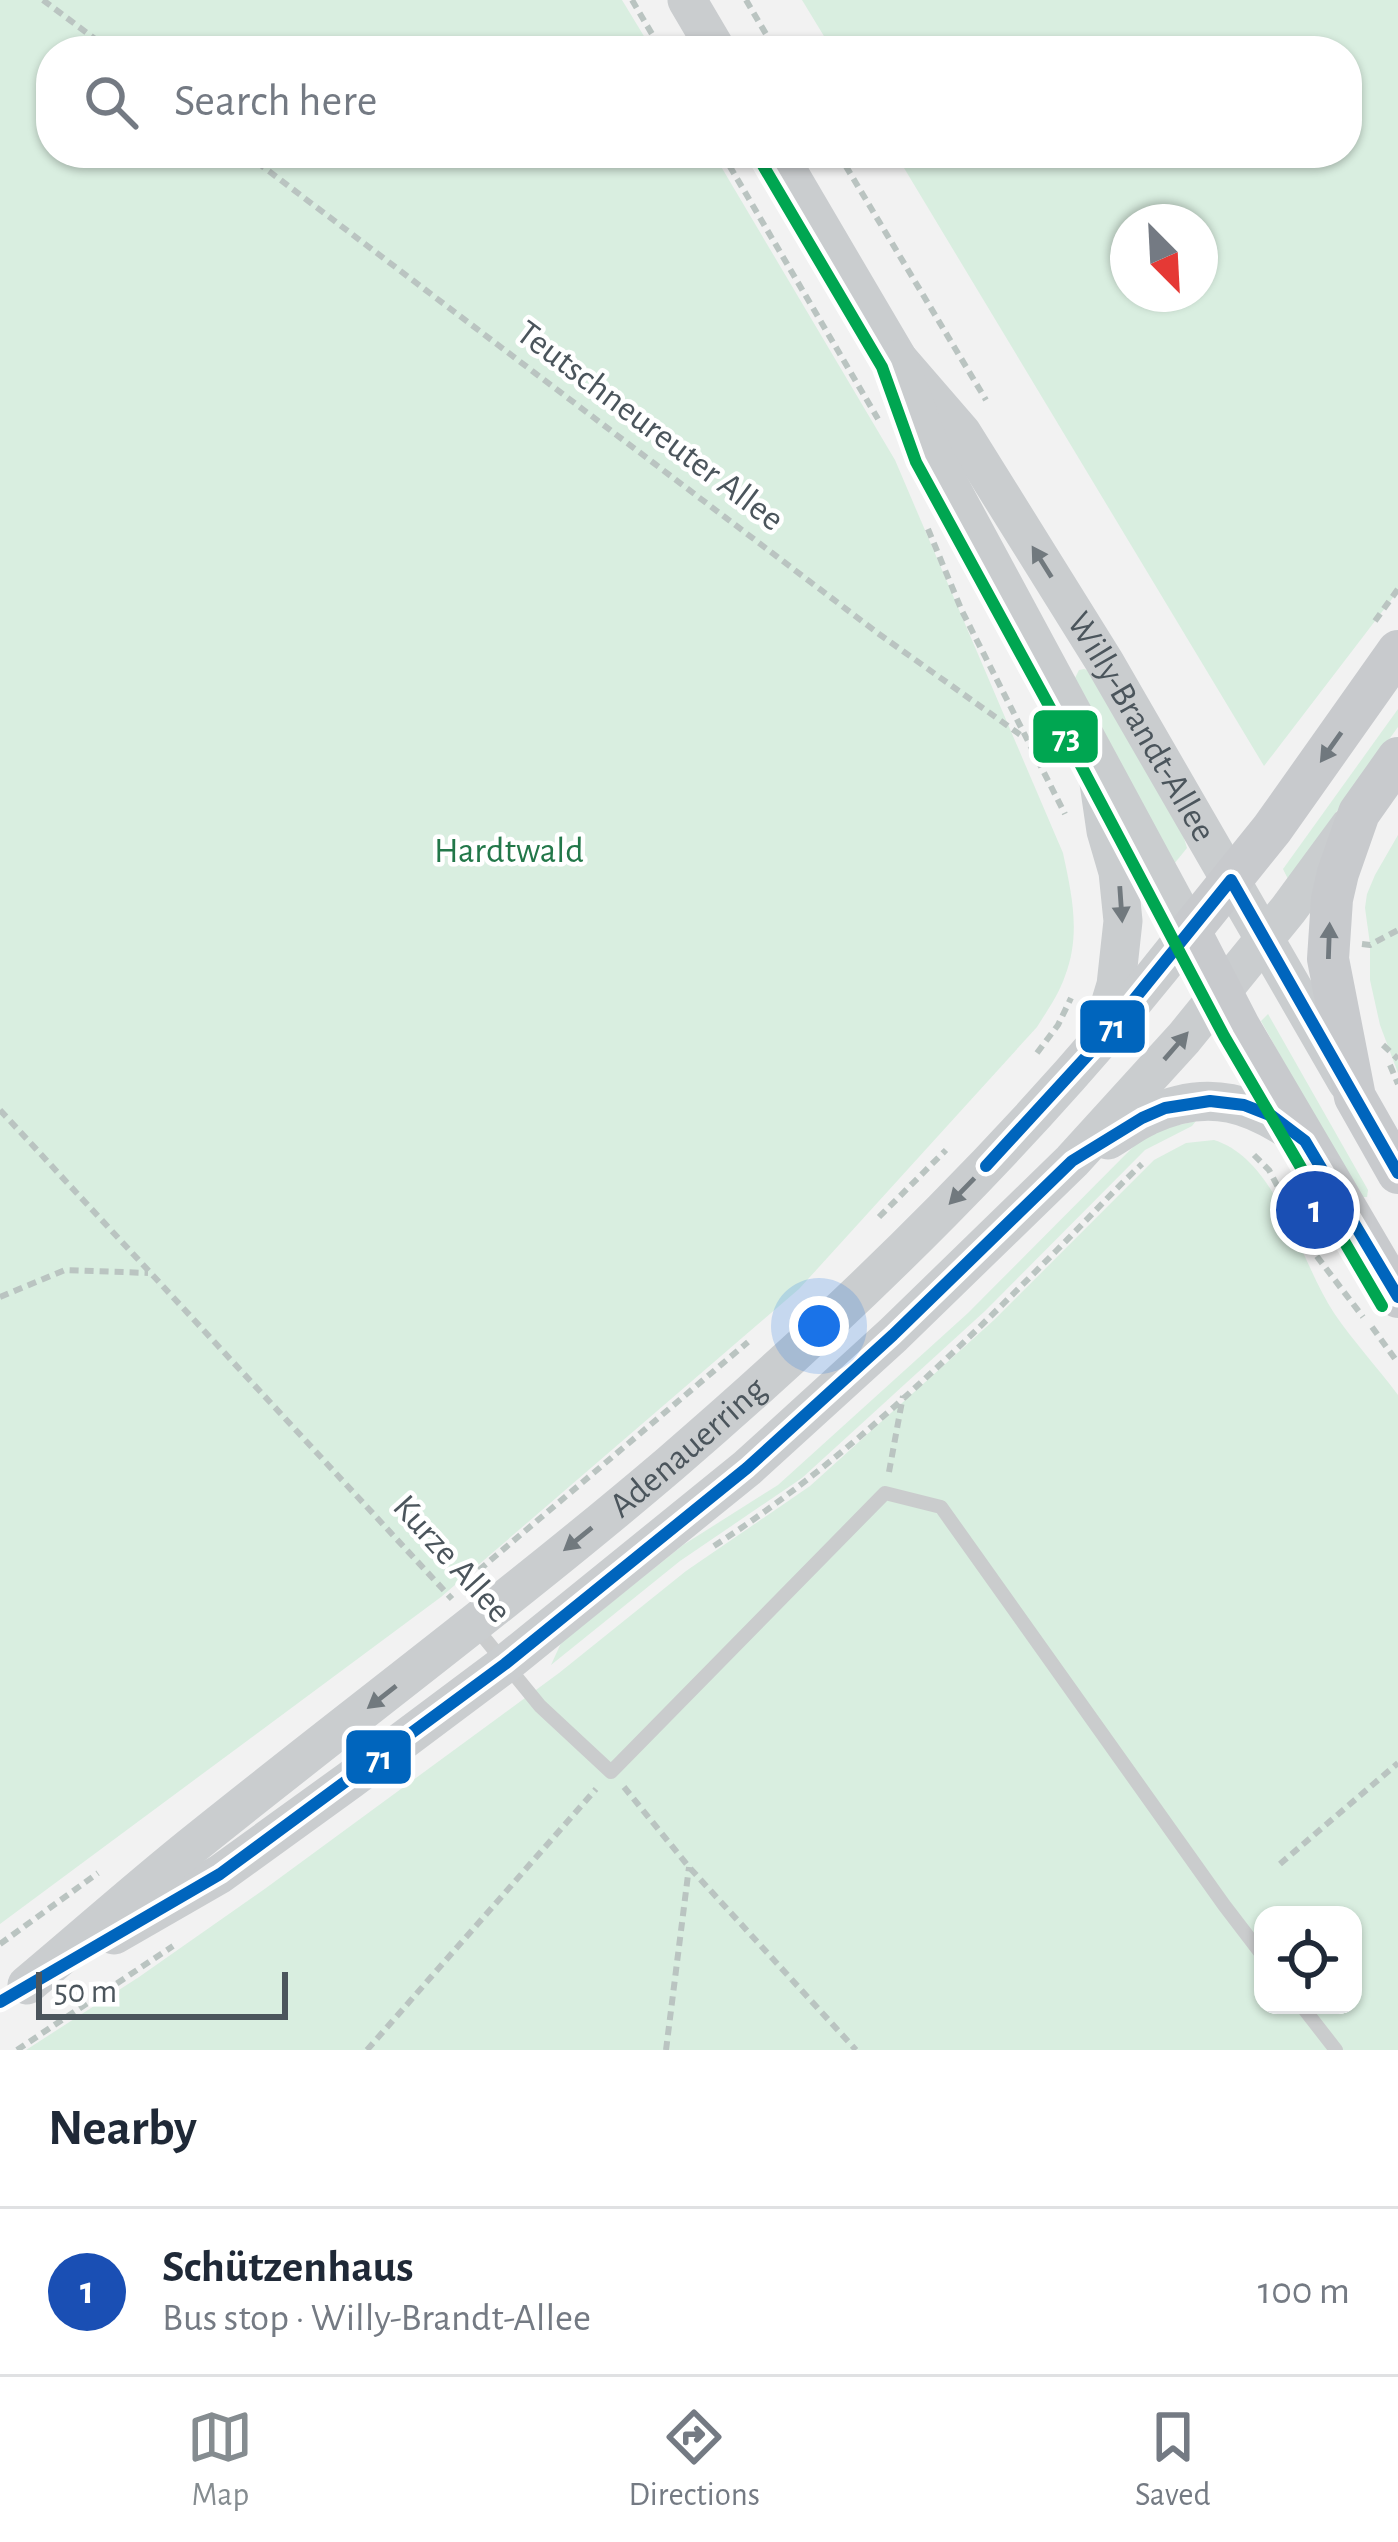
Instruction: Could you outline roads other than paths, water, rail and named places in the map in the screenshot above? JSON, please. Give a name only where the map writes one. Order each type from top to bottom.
[{"type":"main road","points":[[687,0],[708,36]]},
{"type":"main road","name":"Willy-Brandt-Allee","points":[[786,168],[898,359],[962,433],[1104,662],[1398,1173]]},
{"type":"main road","name":"Willy-Brandt-Allee","points":[[898,359],[932,453],[1221,992],[1283,1160],[1398,1297]]},
{"type":"main road","name":"Adenauerring","points":[[13,1994],[191,1846],[474,1625],[668,1465],[823,1328],[958,1195],[1098,1043],[1285,811],[1398,651]]},
{"type":"main road","points":[[1092,748],[1123,920],[1116,985],[1098,1043]]},
{"type":"main road","name":"Adenauerring","points":[[13,1994],[220,1874],[505,1664],[747,1468],[1072,1161],[1184,1038],[1398,758]]},
{"type":"main road","points":[[1355,1097],[1328,949],[1338,872],[1359,813]]},
{"type":"main road","points":[[1072,1161],[1142,1118],[1165,1108],[1210,1101],[1244,1105],[1272,1116],[1283,1160]]},
{"type":"lane","name":"Kurze Allee","points":[[474,1625],[540,1706],[611,1772],[885,1493],[941,1507],[1254,1943]]},
{"type":"lane","points":[[1308,2014],[1336,2050]]},
{"type":"place","name":"Schützenhaus","points":[[1315,1210]]},
{"type":"park label","name":"Hardtwald","points":[[509,851]]}]
